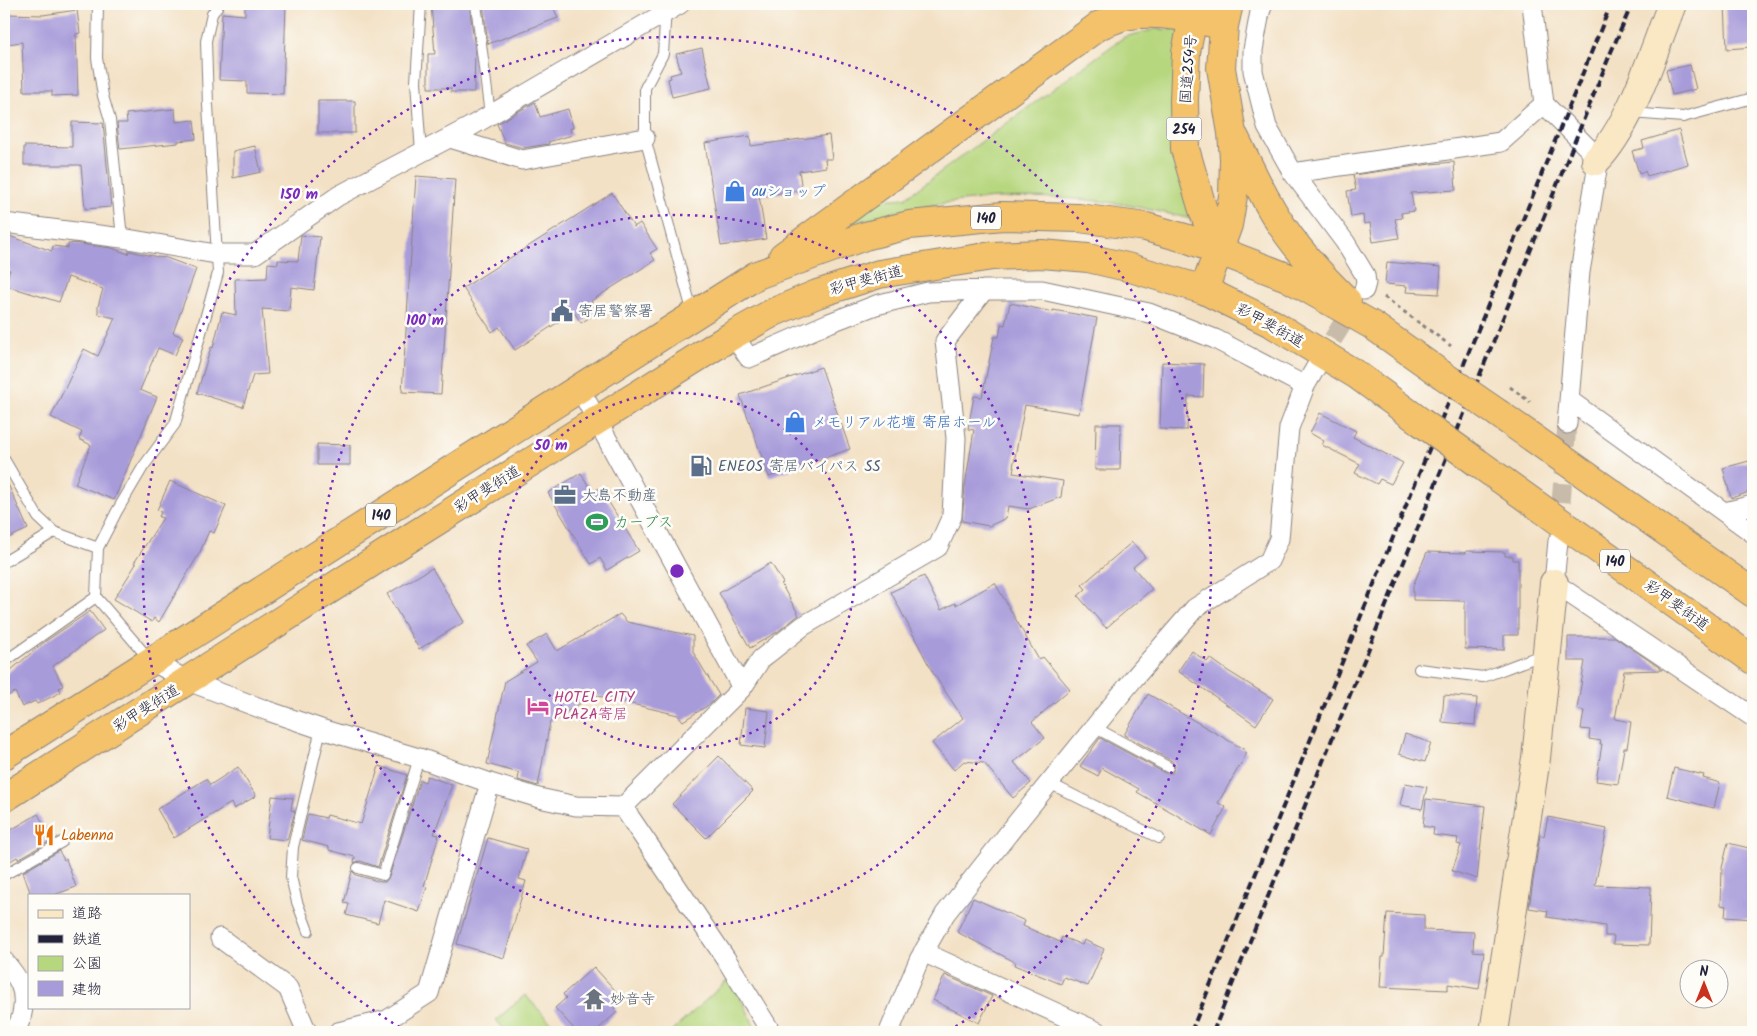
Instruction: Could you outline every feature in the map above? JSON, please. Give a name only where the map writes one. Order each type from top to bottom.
[{"type":"highway","points":[[757,275],[1100,25],[1128,15],[1196,11],[1226,15],[1221,68],[1232,133],[1234,159],[1233,196],[1228,225],[1204,290]]},
{"type":"highway","name":"国道254号","points":[[1196,11],[1186,62],[1184,101],[1185,149],[1202,210],[1218,251]]},
{"type":"highway","points":[[1232,133],[1269,204],[1291,238],[1335,290],[1372,325]]},
{"type":"highway","name":"140","points":[[4,755],[150,660],[757,275],[865,236],[909,225],[1003,216],[1079,218],[1146,227],[1188,238],[1286,277],[1372,325],[1753,593]]},
{"type":"highway","name":"彩甲斐街道","points":[[4,798],[597,419],[733,335],[774,312],[817,294],[879,274],[992,256],[1042,254],[1088,258],[1127,267],[1204,290],[1273,324],[1358,375],[1753,660]]},
{"type":"street","points":[[1263,4],[1253,50],[1253,70],[1267,127],[1293,173],[1345,242],[1364,275],[1365,286]]},
{"type":"street","points":[[1532,4],[1544,104],[1589,149],[1596,161],[1596,179],[1580,272],[1567,424]]},
{"type":"street","points":[[1596,161],[1621,129],[1672,4]]},
{"type":"street","points":[[4,223],[122,238],[216,254],[255,254],[338,196],[450,138],[670,6]]},
{"type":"street","points":[[1293,173],[1501,142],[1544,104]]},
{"type":"street","points":[[450,138],[522,160],[645,138]]},
{"type":"street","points":[[150,660],[188,681],[321,729],[419,758],[538,798],[576,806],[623,807],[742,688],[761,659],[803,626],[938,546],[952,516],[956,438],[945,341],[984,290]]},
{"type":"street","points":[[733,335],[749,358],[876,305],[928,292],[1042,290],[1149,313],[1215,339],[1304,386]]},
{"type":"street","points":[[817,294],[829,323]]},
{"type":"street","points":[[889,1032],[924,952],[945,914],[1134,677],[1195,608],[1269,561],[1279,539],[1289,428],[1304,386],[1316,367]]},
{"type":"street","points":[[580,389],[742,688]]},
{"type":"street","points":[[1568,400],[1753,533]]},
{"type":"street","points":[[1725,512],[1753,505]]},
{"type":"street","points":[[1494,1032],[1536,758],[1558,541]]},
{"type":"street","points":[[1554,583],[1753,718]]},
{"type":"street","points":[[338,1032],[387,1020],[429,992],[490,783]]},
{"type":"street","points":[[623,807],[726,958],[771,1032]]},
{"type":"street","points":[[220,938],[288,988],[307,1032]]},
{"type":"street","points":[[924,952],[1098,1032]]},
{"type":"street","points":[[4,961],[22,986],[23,1015],[17,1029],[12,1032]]},
{"type":"lane","points":[[98,4],[96,58],[103,96],[110,120],[122,238]]},
{"type":"lane","points":[[150,660],[96,597],[98,548],[117,510],[143,467],[176,424],[218,273],[206,41],[212,14],[219,4]]},
{"type":"lane","points":[[421,4],[416,82],[421,153]]},
{"type":"lane","points":[[476,4],[490,115]]},
{"type":"lane","points":[[670,6],[663,54],[645,88],[645,138],[694,316]]},
{"type":"lane","points":[[1628,113],[1683,117],[1753,98]]},
{"type":"lane","points":[[4,459],[38,517],[54,532],[98,548]]},
{"type":"lane","points":[[4,562],[54,532]]},
{"type":"lane","points":[[4,662],[96,597]]},
{"type":"lane","points":[[1419,669],[1483,677],[1547,653]]},
{"type":"lane","points":[[1094,727],[1168,767]]},
{"type":"lane","points":[[308,931],[297,902],[291,877],[292,847],[321,729]]},
{"type":"lane","points":[[358,868],[383,876],[419,758]]},
{"type":"lane","points":[[1049,783],[1159,838]]},
{"type":"lane","points":[[4,875],[62,842]]},
{"type":"path","points":[[1365,286],[1451,346]]},
{"type":"green space","points":[[1156,29],[1180,30],[1192,219],[1101,201],[1016,197],[940,204],[849,224],[880,200],[905,198],[1124,37]]},
{"type":"green space","points":[[729,979],[744,1004],[757,1032],[671,1032]]},
{"type":"green space","points":[[525,995],[560,1032],[507,1032],[496,1020]]},
{"type":"building","points":[[245,4],[286,4],[283,94],[247,93],[247,81],[219,80],[222,13],[245,15]]},
{"type":"building","points":[[431,4],[469,4],[475,49],[474,92],[451,92],[451,88],[428,88],[428,54],[435,54]]},
{"type":"building","points":[[483,4],[552,4],[558,18],[488,44]]},
{"type":"building","points":[[1725,4],[1753,4],[1753,47],[1727,49]]},
{"type":"building","points":[[77,10],[80,33],[76,34],[78,95],[52,96],[52,91],[24,91],[22,42],[7,44],[7,14],[43,15]]},
{"type":"building","points":[[702,48],[711,88],[672,97],[668,79],[671,78],[670,75],[681,72],[676,54]]},
{"type":"building","points":[[1690,65],[1696,89],[1672,95],[1666,70]]},
{"type":"building","points":[[318,101],[355,101],[355,133],[318,133]]},
{"type":"building","points":[[535,102],[540,117],[568,109],[573,127],[570,129],[572,135],[548,142],[549,144],[523,148],[505,143],[497,124]]},
{"type":"building","points":[[175,109],[176,122],[194,120],[196,139],[178,141],[178,143],[120,149],[117,123],[127,123],[126,114]]},
{"type":"building","points":[[72,122],[103,123],[111,207],[85,209],[81,165],[24,165],[24,146],[72,147]]},
{"type":"building","points":[[1679,130],[1688,164],[1647,176],[1645,171],[1639,173],[1632,151],[1644,148],[1642,141]]},
{"type":"building","points":[[829,135],[832,159],[825,159],[826,167],[799,171],[802,190],[759,196],[766,239],[721,246],[705,143],[750,136],[751,146]]},
{"type":"building","points":[[255,146],[261,172],[233,178],[233,151]]},
{"type":"building","points":[[1454,162],[1456,190],[1411,193],[1414,211],[1401,213],[1402,218],[1395,219],[1399,238],[1373,242],[1370,223],[1364,224],[1363,215],[1351,217],[1347,191],[1356,190],[1353,175]]},
{"type":"building","points":[[416,176],[455,179],[441,394],[402,392]]},
{"type":"building","points":[[612,193],[634,227],[640,223],[657,249],[650,253],[655,260],[591,301],[598,312],[581,323],[574,312],[515,350],[499,327],[492,332],[463,288]]},
{"type":"building","points":[[4,234],[52,251],[53,246],[68,248],[68,244],[72,243],[112,248],[128,254],[129,251],[164,257],[196,269],[173,333],[183,337],[175,355],[158,348],[140,390],[157,397],[114,500],[75,484],[91,445],[79,439],[82,432],[51,417],[84,349],[98,356],[115,318],[98,314],[98,306],[103,289],[68,277],[59,302],[4,285],[10,270],[4,268]]},
{"type":"building","points":[[301,235],[320,237],[314,290],[291,287],[289,311],[262,309],[268,374],[253,375],[243,407],[197,393],[211,347],[213,348],[222,312],[236,315],[235,279],[267,278],[268,263],[278,264],[278,260],[298,261]]},
{"type":"building","points":[[1387,262],[1441,267],[1439,294],[1406,292],[1407,286],[1385,284]]},
{"type":"building","points":[[1010,303],[1053,312],[1053,310],[1097,318],[1079,414],[1025,405],[1013,473],[1063,481],[1061,497],[1029,509],[1008,506],[1006,518],[989,526],[962,521],[965,486],[974,430],[968,429],[974,396],[982,397],[994,337],[999,337],[1001,324],[1005,325]]},
{"type":"building","points":[[1162,362],[1204,364],[1203,397],[1188,396],[1187,430],[1160,429]]},
{"type":"building","name":"メモリアル花壇 寄居ホール","points":[[821,367],[850,449],[769,477],[740,395]]},
{"type":"building","points":[[1320,413],[1356,431],[1353,437],[1403,463],[1391,484],[1380,479],[1377,484],[1355,473],[1360,464],[1322,445],[1324,441],[1310,433]]},
{"type":"building","points":[[1096,424],[1121,424],[1120,470],[1095,470]]},
{"type":"building","points":[[317,444],[350,445],[350,465],[317,465]]},
{"type":"building","points":[[1753,460],[1753,491],[1731,498],[1723,468]]},
{"type":"building","points":[[581,473],[592,492],[600,488],[639,551],[607,570],[600,558],[591,564],[548,493]]},
{"type":"building","points":[[4,475],[28,529],[4,540]]},
{"type":"building","points":[[170,481],[226,506],[214,533],[209,531],[200,552],[159,622],[154,618],[152,622],[114,599],[136,564],[134,563],[163,518],[159,517],[161,512],[157,510]]},
{"type":"building","points":[[1132,542],[1145,557],[1133,567],[1152,589],[1106,628],[1078,596],[1086,589],[1082,585]]},
{"type":"building","points":[[1466,551],[1505,552],[1505,556],[1513,556],[1513,560],[1518,560],[1518,635],[1504,635],[1504,650],[1465,649],[1465,601],[1413,600],[1413,586],[1427,552],[1466,553]]},
{"type":"building","points":[[771,563],[799,615],[777,632],[750,648],[719,593]]},
{"type":"building","points":[[432,568],[464,622],[419,649],[387,594]]},
{"type":"building","points":[[924,576],[941,610],[955,603],[956,605],[995,583],[1039,660],[1043,657],[1070,689],[1032,722],[1045,738],[1014,762],[1031,783],[1013,798],[984,763],[964,761],[954,770],[932,743],[963,718],[933,673],[891,592]]},
{"type":"building","points":[[90,611],[104,630],[53,666],[63,686],[59,688],[61,692],[37,704],[35,701],[22,707],[15,692],[4,698],[4,676],[43,643]]},
{"type":"building","name":"HOTEL CITY PLAZA寄居","points":[[620,614],[627,622],[693,636],[693,652],[719,695],[710,704],[683,721],[678,715],[594,695],[550,722],[538,786],[518,780],[519,773],[487,764],[505,681],[537,662],[526,646],[547,634],[557,651]]},
{"type":"building","points":[[1568,637],[1615,637],[1663,670],[1624,671],[1615,719],[1631,722],[1627,748],[1624,748],[1618,784],[1596,781],[1602,744],[1600,744],[1601,741],[1589,739],[1590,730],[1581,729],[1584,711],[1577,709],[1585,661],[1568,661]]},
{"type":"building","points":[[1192,651],[1207,662],[1210,658],[1273,699],[1256,725],[1178,671]]},
{"type":"building","points":[[1148,694],[1245,750],[1247,753],[1218,803],[1226,807],[1211,835],[1137,792],[1139,789],[1102,768],[1098,776],[1080,766],[1100,738],[1165,773],[1172,773],[1175,766],[1172,761],[1124,735]]},
{"type":"building","points":[[1444,695],[1477,698],[1475,725],[1442,722]]},
{"type":"building","points":[[745,708],[769,711],[765,748],[741,745]]},
{"type":"building","points":[[1405,734],[1431,743],[1425,762],[1399,754]]},
{"type":"building","points":[[719,756],[753,791],[706,838],[672,804]]},
{"type":"building","points":[[379,766],[407,775],[378,867],[360,861],[354,863],[355,857],[329,850],[329,847],[302,840],[308,814],[326,818],[327,815],[361,824]]},
{"type":"building","points":[[238,767],[256,796],[234,809],[231,803],[174,838],[157,809],[206,779],[210,785]]},
{"type":"building","points":[[1674,768],[1704,775],[1703,778],[1720,783],[1714,808],[1667,796]]},
{"type":"building","points":[[427,776],[452,785],[434,834],[439,835],[424,886],[427,887],[419,912],[384,900],[378,923],[346,915],[349,904],[344,903],[352,871],[356,875],[381,882],[385,882],[389,877],[420,780],[425,782]]},
{"type":"building","points":[[1405,783],[1427,787],[1422,809],[1400,805]]},
{"type":"building","points":[[272,796],[293,798],[291,810],[295,811],[287,840],[267,838]]},
{"type":"building","points":[[1426,799],[1485,806],[1477,879],[1452,871],[1461,845],[1457,844],[1458,838],[1433,835],[1434,828],[1423,826]]},
{"type":"building","points":[[38,814],[52,840],[4,865],[4,834]]},
{"type":"building","points":[[1548,817],[1607,829],[1595,885],[1651,887],[1649,945],[1613,944],[1614,936],[1605,936],[1605,926],[1547,917],[1548,911],[1529,908],[1540,835],[1544,836]]},
{"type":"building","points":[[488,838],[527,849],[519,879],[526,881],[504,958],[457,944]]},
{"type":"building","points":[[1728,843],[1753,849],[1753,919],[1725,917],[1726,906],[1721,905],[1722,868]]},
{"type":"building","points":[[59,851],[64,860],[66,859],[76,887],[57,894],[31,894],[23,872]]},
{"type":"building","points":[[973,898],[1025,921],[1023,926],[1060,942],[1062,937],[1082,945],[1084,940],[1104,949],[1088,986],[1064,977],[1061,984],[1014,965],[1015,962],[957,932]]},
{"type":"building","points":[[1387,913],[1424,915],[1424,930],[1474,932],[1473,951],[1484,952],[1479,989],[1448,984],[1448,990],[1380,987]]},
{"type":"building","name":"妙音寺","points":[[594,967],[624,1000],[614,1008],[617,1012],[595,1032],[577,1032],[555,1008],[566,998],[563,994]]},
{"type":"building","points":[[945,975],[992,996],[979,1023],[933,1000]]},
{"type":"tunnel","points":[[1318,363],[1356,302]]},
{"type":"tunnel","points":[[1559,530],[1567,424]]},
{"type":"railway","points":[[1191,1032],[1611,4]]},
{"type":"railway","points":[[1213,1032],[1632,4]]},
{"type":"place","name":"auショップ","points":[[735,191]]},
{"type":"place","name":"寄居警察署","points":[[562,311]]},
{"type":"place","name":"メモリアル花壇 寄居ホール","points":[[795,422]]},
{"type":"place","name":"ENEOS 寄居バイパス SS","points":[[701,466]]},
{"type":"place","name":"大島不動産","points":[[565,495]]},
{"type":"place","name":"カーブス","points":[[597,522]]},
{"type":"place","name":"HOTEL CITY PLAZA寄居","points":[[538,706]]},
{"type":"place","name":"Labenna","points":[[44,835]]},
{"type":"place","name":"妙音寺","points":[[594,999]]}]
